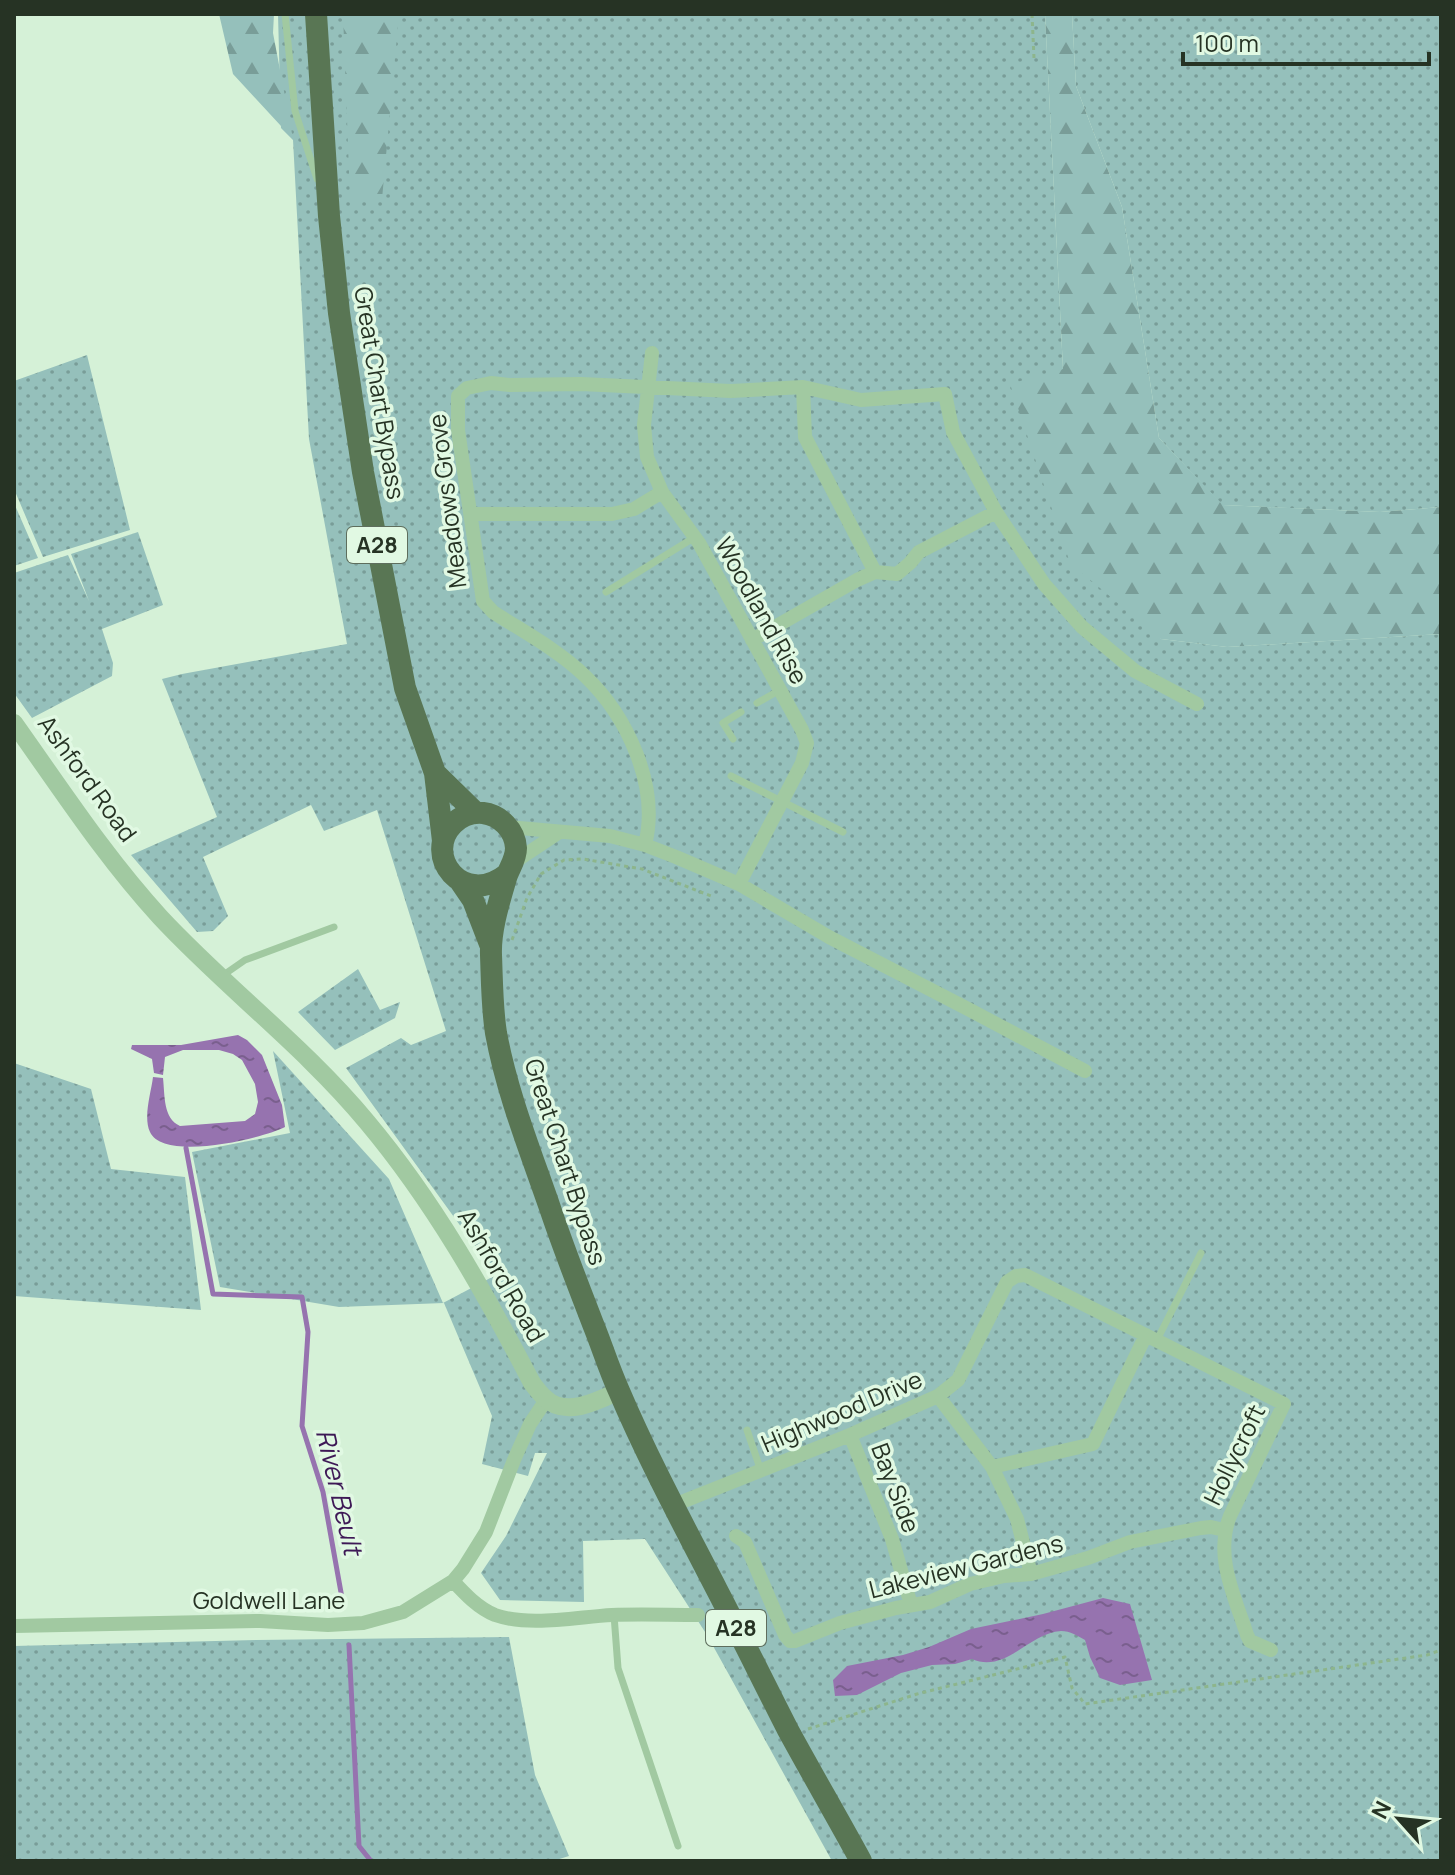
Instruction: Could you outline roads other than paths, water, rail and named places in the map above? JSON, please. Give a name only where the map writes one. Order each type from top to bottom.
[{"type":"main road","name":"Great Chart Bypass","points":[[316,14],[329,216],[339,313],[363,472],[405,688],[435,773],[443,841]]},
{"type":"main road","name":"Great Chart Bypass","points":[[435,773],[476,813]]},
{"type":"main road","points":[[476,813],[488,814],[508,827],[516,851],[510,868],[497,882],[485,886],[472,886],[460,881],[451,874],[442,853],[443,841],[455,822],[476,813]]},
{"type":"main road","name":"Great Chart Bypass","points":[[510,868],[492,990],[496,1032],[511,1095],[560,1238],[619,1391]]},
{"type":"main road","name":"Great Chart Bypass","points":[[460,881],[501,942]]},
{"type":"main road","name":"A28","points":[[619,1391],[791,1734],[861,1861]]},
{"type":"street","name":"Woodland Rise","points":[[652,353],[644,425],[647,457],[662,492],[695,537],[807,743],[802,763],[739,884]]},
{"type":"street","name":"Meadows Grove","points":[[645,845],[649,819],[641,771],[611,706],[569,662],[493,612],[483,601],[458,430],[458,396],[467,388],[491,383],[731,391],[803,387],[861,400],[945,394],[953,432],[996,512]]},
{"type":"street","points":[[803,387],[805,437],[875,572]]},
{"type":"street","points":[[471,514],[612,514],[634,509],[662,492]]},
{"type":"street","points":[[752,640],[857,580],[875,572],[897,574],[919,552],[996,512],[1044,584],[1082,627],[1135,671],[1197,704]]},
{"type":"street","name":"Ashford Road","points":[[14,723],[83,822],[160,917],[322,1072],[401,1164],[462,1253],[532,1383],[546,1400]]},
{"type":"street","points":[[508,827],[610,836],[645,845],[739,884],[829,937],[1085,1071]]},
{"type":"street","points":[[510,868],[558,833]]},
{"type":"street","name":"Highwood Drive","points":[[674,1505],[850,1435],[938,1396],[958,1380],[1007,1282],[1016,1276],[1025,1275],[1152,1338]]},
{"type":"street","points":[[992,1467],[1093,1444],[1152,1338]]},
{"type":"street","name":"Hollycroft","points":[[1152,1338],[1284,1404],[1224,1530],[1223,1545],[1225,1566],[1247,1635],[1250,1641],[1271,1650]]},
{"type":"street","points":[[546,1400],[572,1407],[591,1404],[619,1391]]},
{"type":"street","points":[[938,1396],[992,1467],[1017,1519],[1031,1574]]},
{"type":"street","name":"Goldwell Lane","points":[[14,1626],[260,1621],[328,1625],[363,1623],[403,1612],[453,1581],[463,1569],[486,1532],[530,1424],[546,1400]]},
{"type":"street","name":"Bay Side","points":[[850,1435],[888,1527],[911,1605]]},
{"type":"street","name":"Lakeview Gardens","points":[[736,1536],[745,1542],[771,1606],[790,1641],[803,1640],[840,1623],[930,1602],[970,1584],[1031,1574],[1152,1536],[1211,1527],[1224,1530]]},
{"type":"street","points":[[453,1581],[470,1600],[493,1614],[511,1619],[698,1615]]},
{"type":"lane","points":[[285,14],[295,111],[329,216]]},
{"type":"lane","points":[[606,592],[695,537]]},
{"type":"lane","points":[[757,703],[780,690]]},
{"type":"lane","points":[[733,739],[723,723],[741,712]]},
{"type":"lane","points":[[731,776],[843,832]]},
{"type":"lane","points":[[220,977],[245,960],[334,927]]},
{"type":"lane","points":[[1152,1338],[1201,1253]]},
{"type":"lane","points":[[747,1430],[761,1471]]},
{"type":"lane","points":[[614,1615],[618,1668],[678,1846]]},
{"type":"water","points":[[238,1035],[262,1055],[282,1105],[285,1127],[256,1137],[214,1145],[174,1146],[159,1141],[150,1132],[147,1119],[153,1077],[163,1078],[170,1118],[180,1126],[245,1121],[255,1114],[258,1102],[255,1084],[242,1060],[233,1054],[219,1050],[183,1050],[165,1057],[163,1075],[154,1073],[152,1059],[131,1049],[132,1045],[181,1045]]},
{"type":"water","points":[[1103,1598],[1130,1604],[1152,1680],[1120,1685],[1100,1678],[1085,1640],[1061,1631],[1038,1638],[995,1661],[972,1659],[955,1664],[932,1665],[901,1673],[857,1695],[835,1696],[833,1680],[847,1666],[903,1655],[971,1629]]},
{"type":"waterway","name":"River Beult","points":[[186,1148],[213,1294],[302,1297],[308,1332],[302,1426],[323,1492],[342,1598]]},
{"type":"waterway","name":"River Beult","points":[[349,1645],[359,1846],[371,1861]]}]
